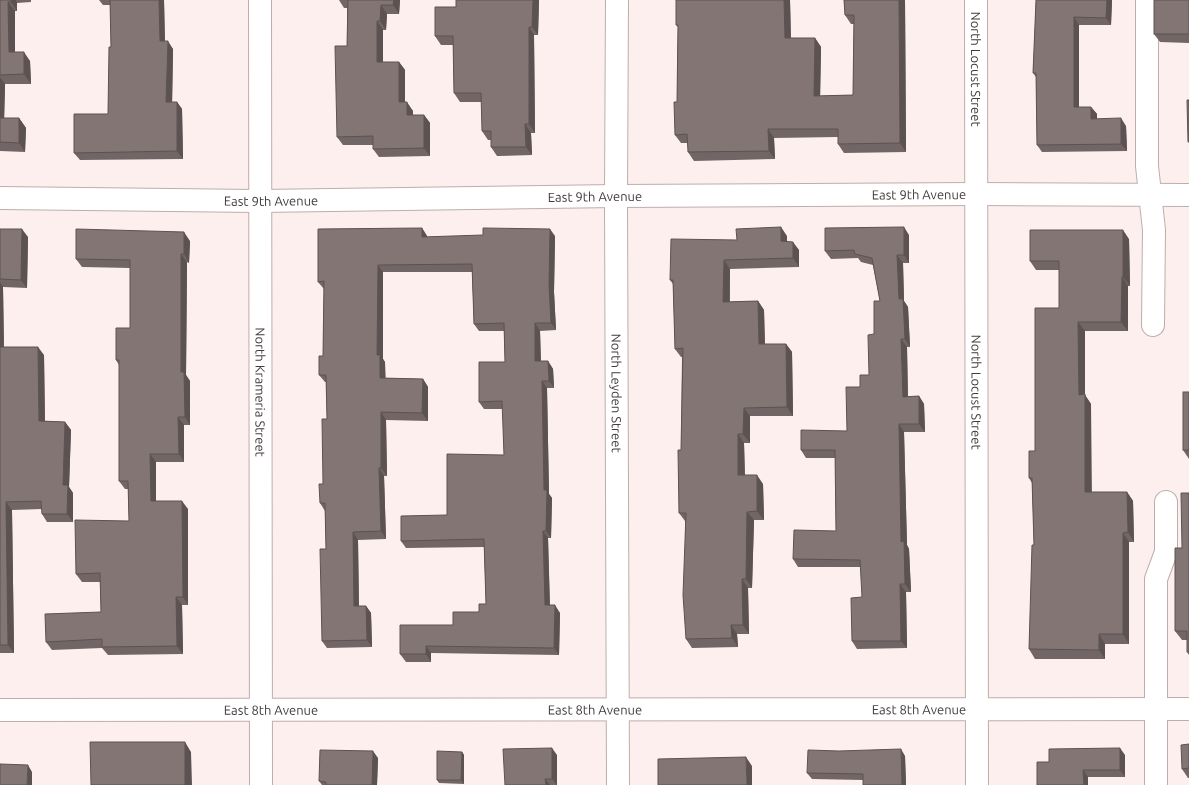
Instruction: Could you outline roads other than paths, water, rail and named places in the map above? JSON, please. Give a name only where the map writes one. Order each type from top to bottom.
[{"type":"street","name":"North Krameria Street","points":[[260,0],[260,785]]},
{"type":"street","name":"North Leyden Street","points":[[617,0],[616,196],[619,710],[618,785]]},
{"type":"street","name":"North Locust Street","points":[[976,0],[977,785]]},
{"type":"street","points":[[1147,0],[1147,166],[1154,230],[1153,324]]},
{"type":"street","name":"East 9th Avenue","points":[[0,198],[260,200],[976,194],[1189,195]]},
{"type":"street","points":[[1156,785],[1156,579],[1166,552],[1166,502]]},
{"type":"street","name":"East 8th Avenue","points":[[0,710],[1189,709]]}]
